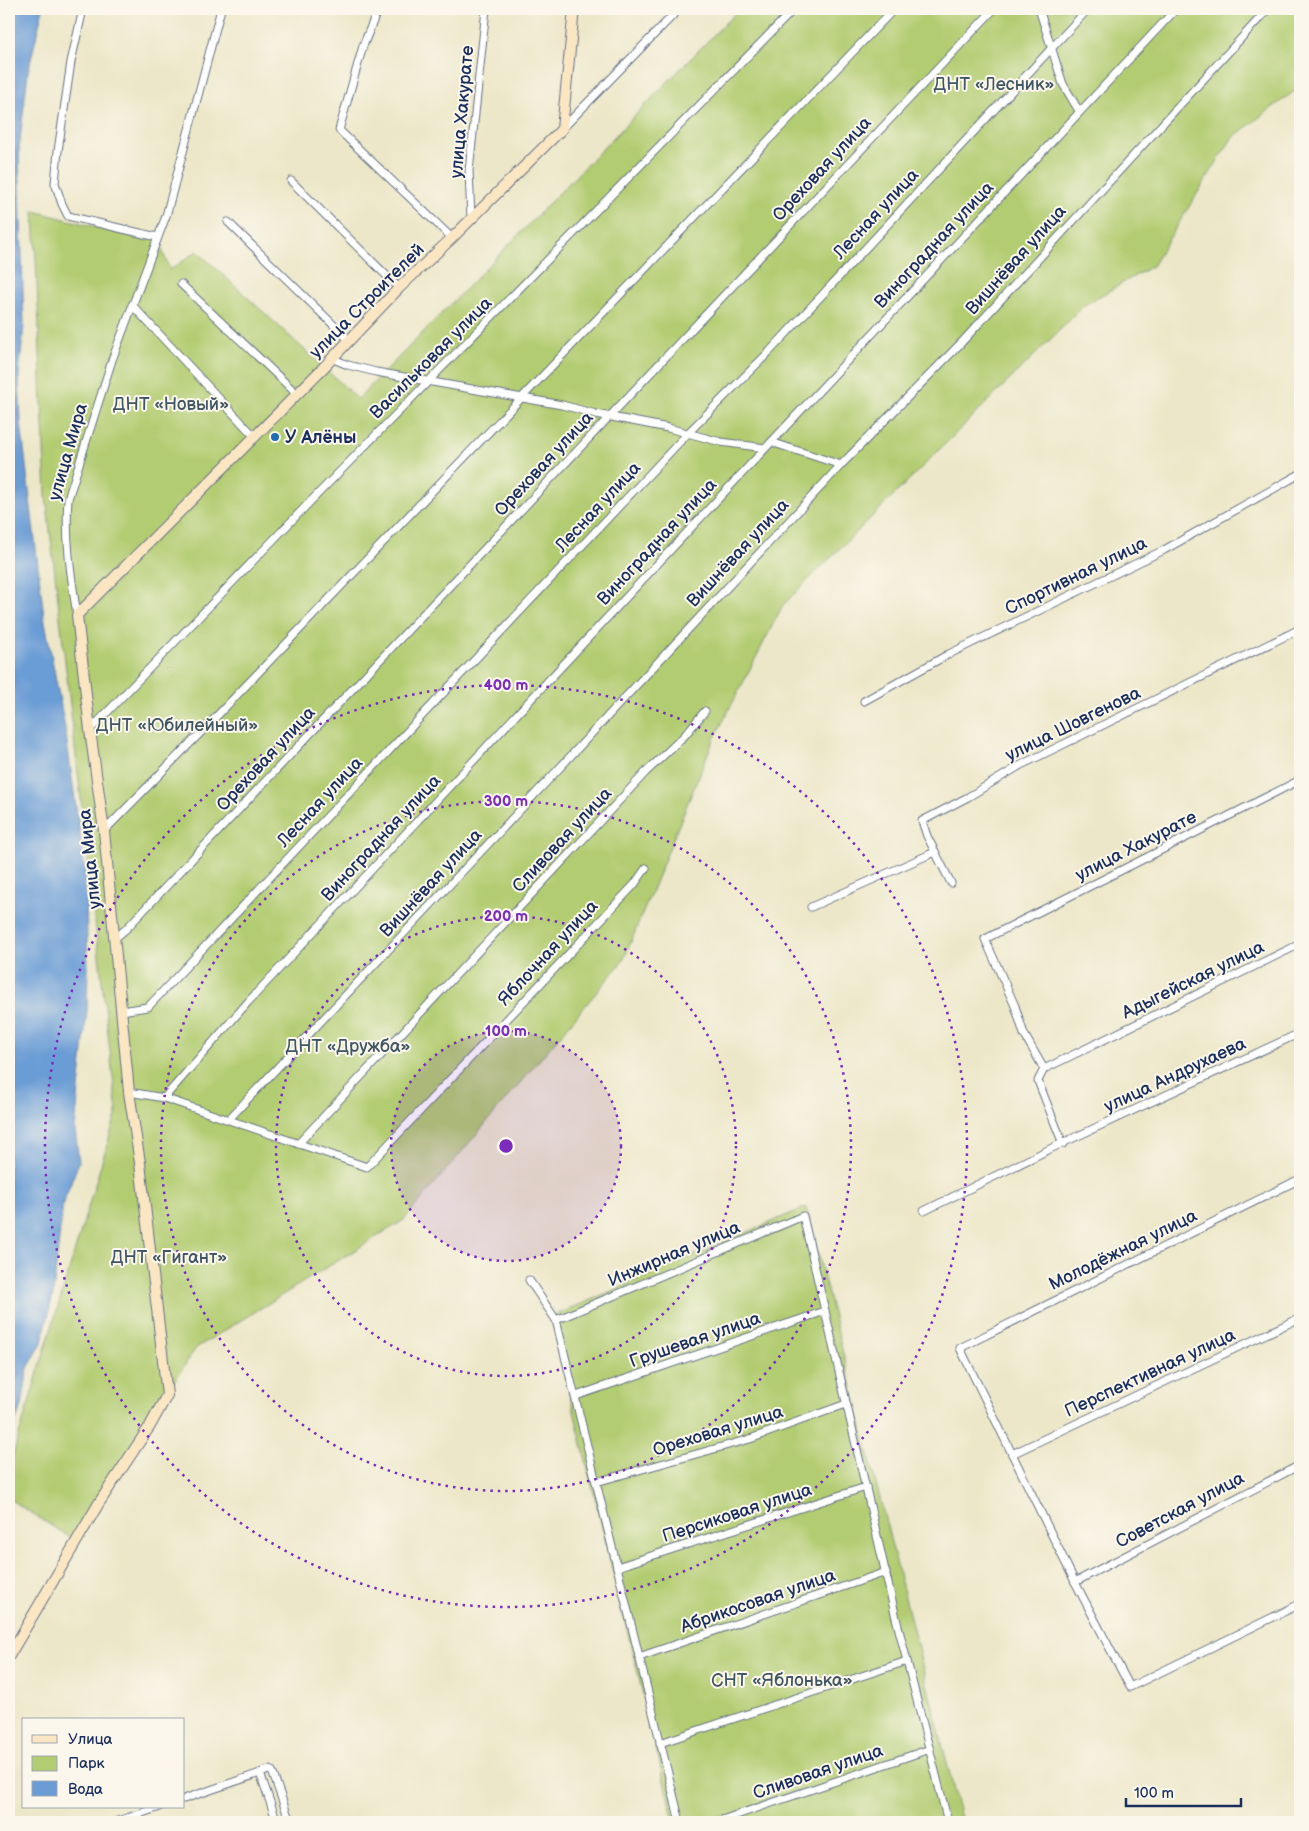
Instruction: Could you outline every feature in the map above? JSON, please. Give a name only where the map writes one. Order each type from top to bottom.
[{"type":"street","points":[[83,9],[71,62],[55,183],[68,216],[157,237]]},
{"type":"street","name":"улица Мира","points":[[9,1656],[100,1503],[150,1426],[167,1395],[141,1172],[129,1092],[104,831],[70,568],[66,522],[68,499],[112,360],[166,216],[221,9]]},
{"type":"street","points":[[378,9],[363,46],[339,130],[452,238]]},
{"type":"street","name":"улица Хакурате","points":[[471,218],[469,171],[486,9]]},
{"type":"street","points":[[562,129],[574,9]]},
{"type":"street","name":"улица Строителей","points":[[77,615],[255,437],[399,288],[562,129],[680,9]]},
{"type":"street","name":"Васильковая улица","points":[[90,730],[161,654],[794,9]]},
{"type":"street","points":[[104,831],[213,720],[894,9]]},
{"type":"street","name":"Ореховая улица","points":[[115,938],[126,929],[994,9]]},
{"type":"street","points":[[1039,9],[1063,84],[1080,111]]},
{"type":"street","name":"Лесная улица","points":[[121,1011],[148,1007],[688,433],[770,351],[1088,9]]},
{"type":"street","name":"Виноградная улица","points":[[164,1098],[248,1002],[1176,9]]},
{"type":"street","name":"Вишнёвая улица","points":[[229,1119],[841,465],[962,342],[1268,9]]},
{"type":"street","points":[[291,181],[399,288]]},
{"type":"street","points":[[228,222],[349,340]]},
{"type":"street","points":[[180,284],[297,394]]},
{"type":"street","points":[[132,305],[255,437]]},
{"type":"street","points":[[331,358],[348,365],[376,372],[562,405],[721,442],[768,445],[841,465]]},
{"type":"street","name":"Спортивная улица","points":[[864,702],[949,654],[1164,550],[1300,474]]},
{"type":"street","name":"улица Шовгенова","points":[[952,882],[927,836],[922,821],[1020,765],[1300,629]]},
{"type":"street","name":"Сливовая улица","points":[[298,1144],[639,779],[685,735],[705,711]]},
{"type":"street","name":"улица Хакурате","points":[[1044,1069],[1024,1034],[1015,1006],[985,940],[1300,780]]},
{"type":"street","points":[[811,907],[936,852]]},
{"type":"street","name":"Яблочная улица","points":[[298,1144],[367,1167],[634,885],[646,868]]},
{"type":"street","name":"Адыгейская улица","points":[[1044,1069],[1300,944]]},
{"type":"street","name":"улица Андрухаева","points":[[924,1212],[1063,1144],[1300,1033]]},
{"type":"street","points":[[1044,1069],[1038,1081],[1063,1144]]},
{"type":"street","points":[[129,1092],[164,1098],[298,1144]]},
{"type":"street","name":"Молодёжная улица","points":[[1012,1454],[960,1348],[1300,1179]]},
{"type":"street","name":"Инжирная улица","points":[[556,1320],[803,1216],[825,1311]]},
{"type":"street","points":[[529,1280],[556,1320],[680,1822]]},
{"type":"street","points":[[825,1311],[907,1661],[948,1822]]},
{"type":"street","name":"Грушевая улица","points":[[576,1396],[825,1311]]},
{"type":"street","name":"Перспективная улица","points":[[1012,1454],[1300,1318]]},
{"type":"street","name":"Ореховая улица","points":[[596,1482],[750,1439],[846,1404]]},
{"type":"street","points":[[1012,1454],[1074,1582],[1130,1687],[1300,1604]]},
{"type":"street","name":"Советская улица","points":[[1074,1582],[1300,1464]]},
{"type":"street","name":"Персиковая улица","points":[[617,1567],[866,1487]]},
{"type":"street","name":"Абрикосовая улица","points":[[639,1657],[886,1572]]},
{"type":"street","points":[[660,1743],[907,1661]]},
{"type":"street","name":"Сливовая улица","points":[[716,1822],[930,1750]]},
{"type":"street","points":[[185,1799],[269,1770],[272,1772],[290,1822]]},
{"type":"street","points":[[260,1772],[277,1822]]},
{"type":"street","points":[[115,1822],[157,1808]]},
{"type":"green space","points":[[739,9],[1300,9],[1300,87],[1232,138],[1152,266],[1086,304],[783,605],[714,739],[623,961],[404,1220],[196,1348],[71,1538],[9,1499],[9,1468],[117,1112],[46,496],[34,211],[146,240],[157,237],[170,270],[197,251],[358,399]]},
{"type":"green space","name":"СНТ «Яблонька»","points":[[806,1207],[962,1822],[674,1822],[551,1317]]},
{"type":"water","points":[[9,9],[43,9],[28,72],[19,149],[24,325],[19,374],[21,423],[44,616],[65,728],[85,871],[88,970],[87,1011],[75,1129],[79,1162],[63,1203],[53,1294],[42,1343],[28,1368],[22,1406],[9,1436]]},
{"type":"place","name":"У Алёны","points":[[275,437]]},
{"type":"park label","name":"ДНТ «Лесник»","points":[[994,84]]},
{"type":"park label","name":"ДНТ «Новый»","points":[[171,404]]},
{"type":"park label","name":"ДНТ «Юбилейный»","points":[[177,725]]},
{"type":"park label","name":"ДНТ «Дружба»","points":[[348,1046]]},
{"type":"park label","name":"ДНТ «Гигант»","points":[[169,1257]]}]
